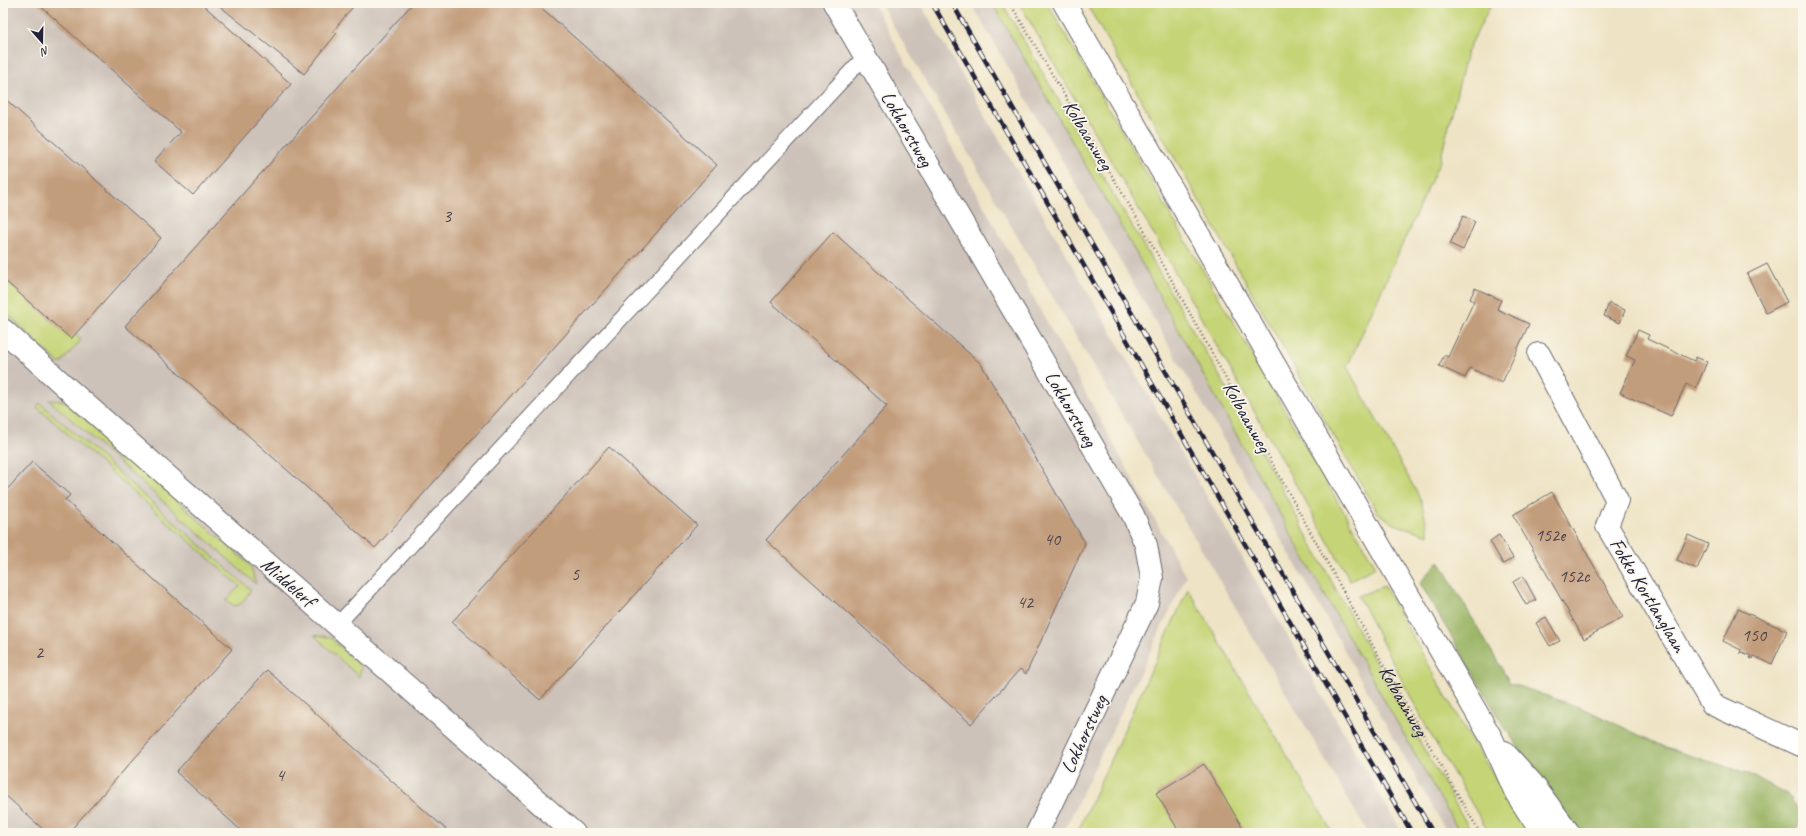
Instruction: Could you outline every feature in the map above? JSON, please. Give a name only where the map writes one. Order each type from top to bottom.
[{"type":"street","name":"Lokhorstweg","points":[[834,3],[1130,508],[1146,546],[1152,578],[1147,602],[1037,833]]},
{"type":"street","points":[[1064,3],[1492,739],[1516,793],[1542,833]]},
{"type":"street","name":"Middelerf","points":[[3,330],[336,625],[574,833]]},
{"type":"street","name":"Fokko Kortlanglaan","points":[[1539,354],[1617,500],[1607,526],[1712,704],[1803,746]]},
{"type":"street","points":[[1492,739],[1532,783],[1569,833]]},
{"type":"lane","points":[[336,625],[864,56]]},
{"type":"path","name":"Kolbaanweg","points":[[1010,3],[1144,230],[1398,691],[1480,833]]},
{"type":"shaded area","points":[[3,3],[873,3],[1186,577],[1063,833],[3,833]]},
{"type":"shaded area","points":[[880,3],[920,3],[1402,833],[1368,833]]},
{"type":"shaded area","points":[[971,3],[992,3],[1131,244],[1328,601],[1460,833],[1447,833],[1319,605]]},
{"type":"green space","points":[[992,3],[1002,3],[1233,399],[1392,693],[1472,833],[1460,833],[1328,601],[1131,244]]},
{"type":"green space","points":[[1019,3],[1047,3],[1376,567],[1350,580],[1150,228]]},
{"type":"green space","points":[[1086,3],[1492,3],[1467,52],[1440,161],[1347,367],[1421,500],[1429,535],[1394,524],[1378,513]]},
{"type":"green space","points":[[3,270],[81,340],[60,364],[3,310]]},
{"type":"green space","points":[[49,400],[64,401],[250,565],[256,584]]},
{"type":"green space","points":[[40,403],[251,590],[241,604],[234,606],[226,600],[240,586],[37,407]]},
{"type":"green space","points":[[1439,561],[1510,683],[1587,710],[1666,748],[1747,773],[1786,793],[1802,816],[1795,833],[1577,833],[1503,725],[1420,583]]},
{"type":"green space","points":[[1384,586],[1467,733],[1530,833],[1489,833],[1428,730],[1358,596]]},
{"type":"green space","points":[[1188,589],[1333,833],[1077,833]]},
{"type":"green space","points":[[314,635],[330,637],[361,667],[359,677]]},
{"type":"building","points":[[37,3],[201,3],[291,84],[193,195],[154,161],[181,132]]},
{"type":"building","points":[[216,3],[356,3],[333,31],[337,33],[304,74]]},
{"type":"building","points":[[413,3],[536,3],[717,165],[375,548],[125,326]]},
{"type":"building","points":[[3,97],[161,238],[71,339],[3,279]]},
{"type":"building","points":[[1463,216],[1475,222],[1463,250],[1450,244]]},
{"type":"building","points":[[833,232],[981,364],[1085,543],[1026,674],[1020,669],[971,724],[766,540],[887,406],[771,302]]},
{"type":"building","points":[[1767,264],[1787,302],[1766,313],[1747,274]]},
{"type":"building","points":[[1475,288],[1501,300],[1497,309],[1529,324],[1502,383],[1470,368],[1465,378],[1439,366],[1444,355],[1448,357],[1474,301],[1470,299]]},
{"type":"building","points":[[1609,303],[1625,310],[1620,323],[1604,316]]},
{"type":"building","points":[[1638,330],[1649,335],[1647,339],[1694,361],[1696,357],[1707,362],[1696,388],[1686,384],[1671,416],[1620,393],[1635,360],[1626,356]]},
{"type":"building","points":[[609,447],[697,525],[540,700],[452,622]]},
{"type":"building","points":[[32,462],[70,495],[65,500],[232,649],[68,833],[47,833],[3,793],[3,494]]},
{"type":"building","points":[[1552,492],[1623,617],[1584,639],[1513,515]]},
{"type":"building","points":[[1499,535],[1513,558],[1503,564],[1490,541]]},
{"type":"building","points":[[1688,535],[1708,544],[1697,569],[1677,560]]},
{"type":"building","points":[[1523,576],[1536,600],[1526,605],[1513,582]]},
{"type":"building","points":[[1738,609],[1787,631],[1772,664],[1753,656],[1752,659],[1750,658],[1751,656],[1742,652],[1740,654],[1741,650],[1723,641]]},
{"type":"building","points":[[1546,617],[1560,641],[1550,646],[1536,623]]},
{"type":"building","points":[[267,670],[450,833],[244,833],[176,772]]},
{"type":"building","points":[[1204,764],[1246,833],[1180,833],[1156,793]]},
{"type":"building","points":[[3,827],[9,833],[3,833]]},
{"type":"railway","points":[[932,3],[1412,833]]},
{"type":"railway","points":[[952,3],[1433,833]]}]
